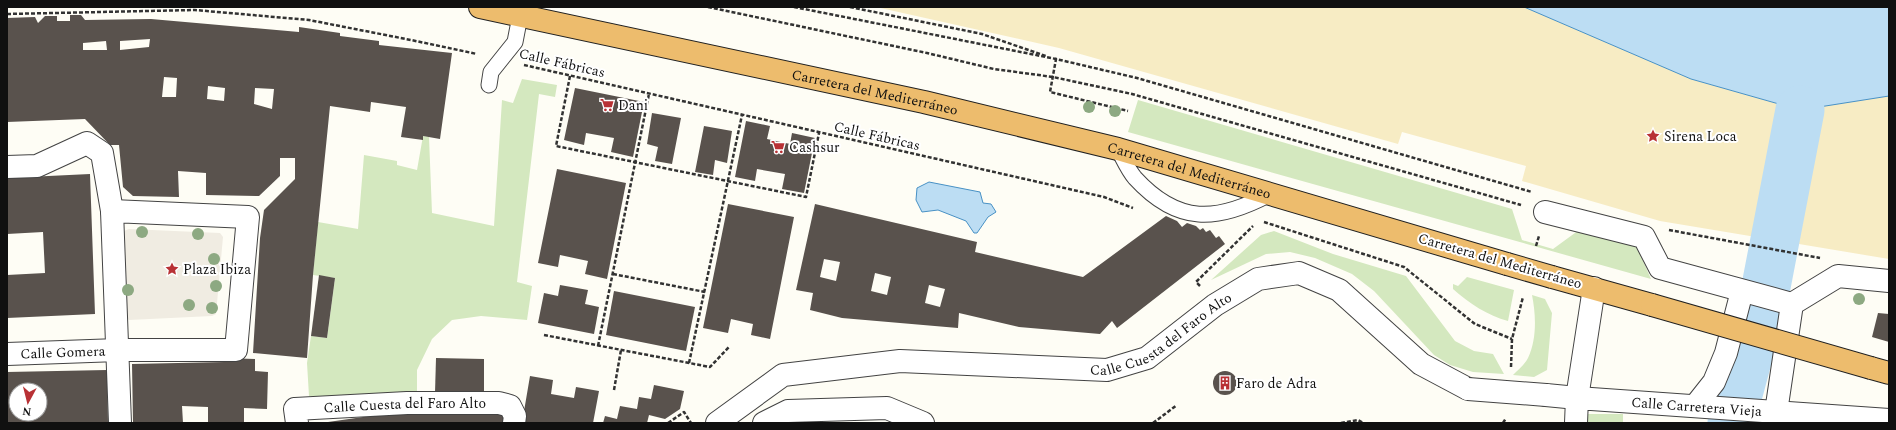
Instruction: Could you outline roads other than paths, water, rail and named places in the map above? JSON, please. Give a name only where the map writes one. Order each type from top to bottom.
[{"type":"highway","name":"Carretera del Mediterráneo","points":[[480,7],[924,102],[1118,149],[1507,264],[1880,371]]},
{"type":"street","points":[[7,167],[37,166],[87,143],[102,153],[112,211],[120,423]]},
{"type":"street","points":[[112,211],[248,217],[236,350],[118,350]]},
{"type":"street","points":[[1545,212],[1644,237],[1660,268],[1742,292],[1792,304],[1838,276],[1889,281]]},
{"type":"street","name":"Calle Cuesta del Faro Alto","points":[[717,423],[783,375],[900,360],[1108,370],[1147,358],[1215,305],[1258,279],[1299,273],[1339,290],[1421,364],[1468,389],[1577,398]]},
{"type":"street","points":[[1576,423],[1577,398],[1594,288]]},
{"type":"street","points":[[1695,406],[1714,382],[1726,353],[1742,292]]},
{"type":"street","points":[[1776,412],[1792,304]]},
{"type":"street","name":"Calle Gomera","points":[[7,354],[118,350]]},
{"type":"street","name":"Calle Carretera Vieja","points":[[1577,398],[1889,420]]},
{"type":"street","name":"Calle Cuesta del Faro Alto","points":[[297,423],[295,409],[407,402],[499,403],[510,406],[515,416],[514,423]]},
{"type":"street","points":[[764,423],[788,410],[879,408],[887,408],[917,422]]},
{"type":"lane","points":[[489,85],[491,72],[515,42],[520,16]]},
{"type":"lane","points":[[1118,149],[1134,177],[1158,199],[1180,212],[1208,215],[1230,211],[1270,194]]},
{"type":"water","points":[[1524,7],[1889,7],[1889,96],[1800,110],[1691,79]]},
{"type":"water","points":[[929,182],[980,192],[983,203],[991,204],[996,212],[988,217],[977,233],[974,233],[966,221],[938,210],[922,212],[916,200],[917,188]]},
{"type":"waterway","points":[[1732,423],[1734,409],[1764,297],[1800,110]]},
{"type":"place","name":"Dani","points":[[607,105]]},
{"type":"place","name":"Sirena Loca","points":[[1653,136]]},
{"type":"place","name":"Cashsur","points":[[778,147]]},
{"type":"place","name":"Plaza Ibiza","points":[[172,269]]},
{"type":"place","name":"Faro de Adra","points":[[1225,383]]}]
